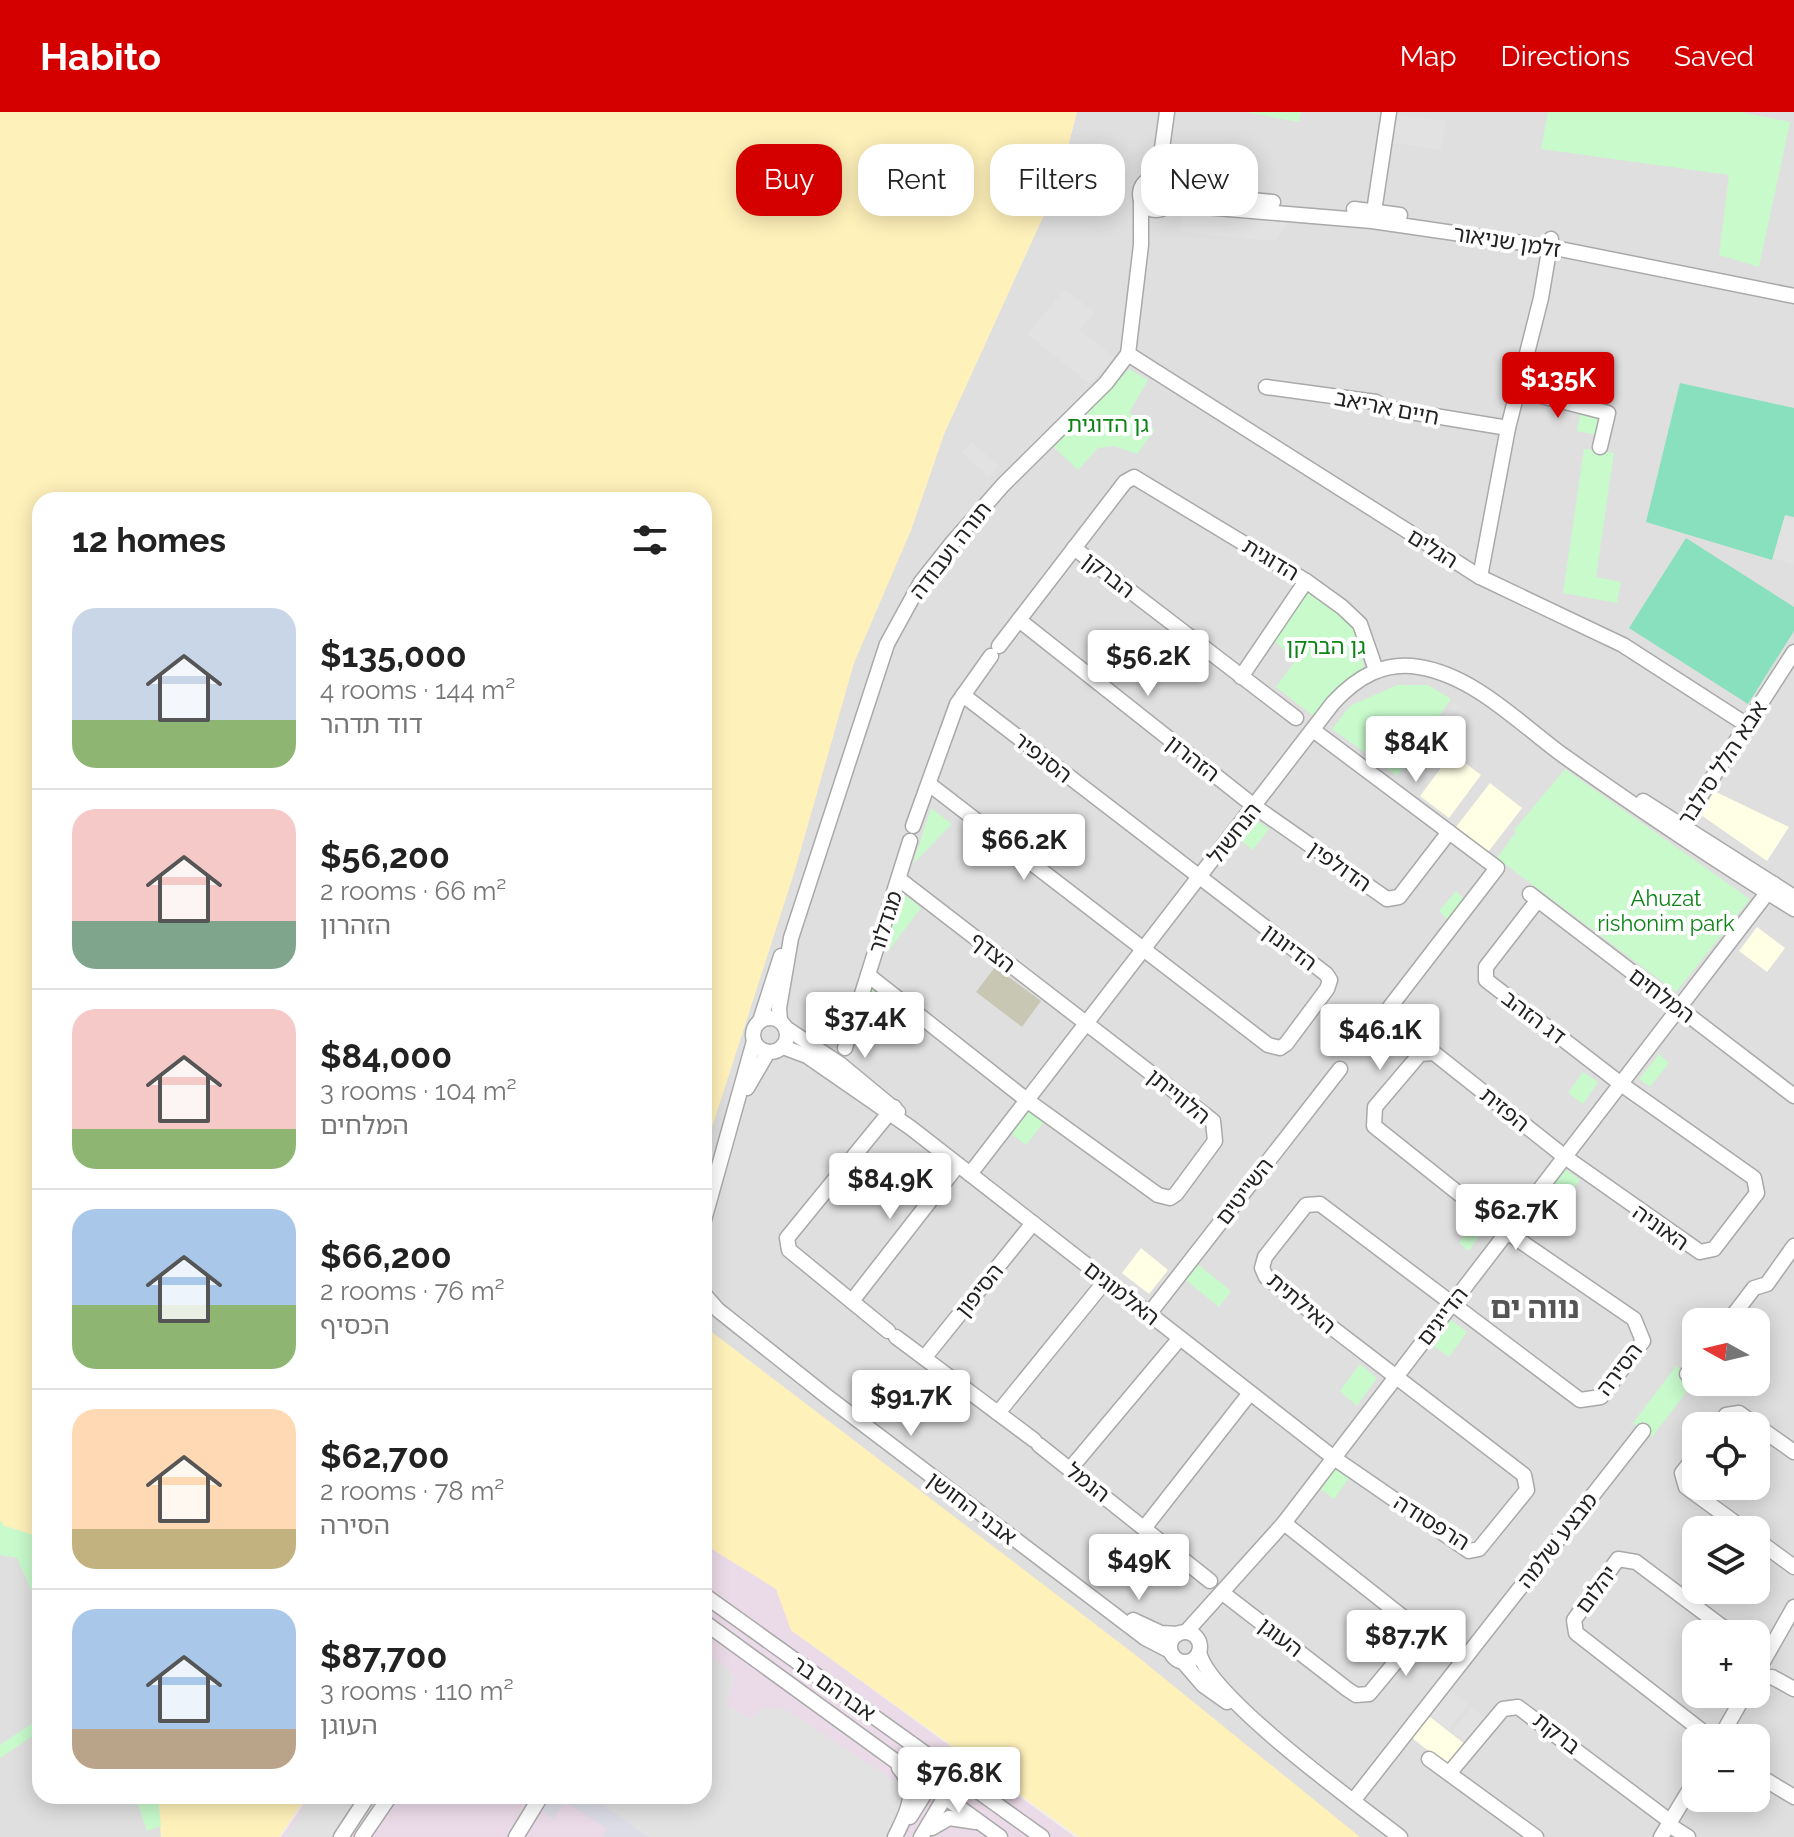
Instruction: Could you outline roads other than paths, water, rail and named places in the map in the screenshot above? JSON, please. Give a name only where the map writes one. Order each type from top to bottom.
[{"type":"street","points":[[1162,144],[1167,112]]},
{"type":"street","points":[[1373,216],[1389,112]]},
{"type":"street","name":"זלמן שניאור","points":[[1258,202],[1550,243],[1794,288]]},
{"type":"street","name":"זלמן שניאור","points":[[1258,209],[1373,216]]},
{"type":"street","points":[[1128,354],[1145,216]]},
{"type":"street","points":[[1480,577],[1508,428],[1550,243]]},
{"type":"street","name":"זלמן שניאור","points":[[1550,243],[1794,296]]},
{"type":"street","name":"הגלים","points":[[1128,354],[1480,577],[1623,645],[1747,725]]},
{"type":"street","name":"תורה ועבודה","points":[[776,1050],[783,1025],[779,1008],[791,938],[871,685],[908,603],[921,582],[987,502],[1106,383],[1128,354]]},
{"type":"street","name":"חיים אריאב","points":[[1266,387],[1376,402],[1386,408],[1508,428]]},
{"type":"street","points":[[1518,390],[1608,413],[1600,447]]},
{"type":"street","name":"מגדלור","points":[[845,1048],[912,834],[963,695],[1125,482],[1134,477]]},
{"type":"street","name":"הדוגית","points":[[1134,477],[1306,581],[1342,607],[1360,624],[1376,670]]},
{"type":"street","name":"הברקן","points":[[1074,548],[1296,718]]},
{"type":"street","points":[[1241,677],[1306,581]]},
{"type":"street","name":"הזהרון","points":[[1019,620],[1254,806]]},
{"type":"street","name":"אבא הלל סילבר","points":[[1680,828],[1794,652]]},
{"type":"street","name":"הנחשול","points":[[970,1174],[1345,690],[1376,670],[1404,665],[1433,670],[1487,697],[1563,755],[1680,828],[1771,889],[1794,909]]},
{"type":"street","name":"הסנפיר","points":[[963,695],[1199,878]]},
{"type":"street","points":[[1313,730],[1497,868],[1380,1020]]},
{"type":"street","points":[[929,784],[1143,951]]},
{"type":"street","name":"הדולפין","points":[[1254,806],[1391,900],[1399,897],[1449,832]]},
{"type":"street","name":"הדיונון","points":[[1143,951],[1268,1045],[1280,1048],[1286,1044],[1327,989],[1330,980],[1199,878]]},
{"type":"street","name":"הצדף","points":[[899,879],[1086,1025]]},
{"type":"street","name":"הנחשול","points":[[1771,889],[1794,897]]},
{"type":"street","name":"הדייגים","points":[[1170,1651],[1171,1641],[1190,1640],[1284,1523],[1771,889]]},
{"type":"street","name":"המלחים","points":[[1533,898],[1794,1096]]},
{"type":"street","name":"דג הזהב","points":[[1533,898],[1486,967],[1486,980],[1621,1084]]},
{"type":"street","name":"תורה ועבודה","points":[[754,1041],[754,1030],[760,1021],[778,962],[791,938]]},
{"type":"street","points":[[868,975],[1028,1101]]},
{"type":"street","points":[[760,1021],[770,1018],[783,1025]]},
{"type":"street","name":"האלמוגים","points":[[783,1025],[840,1064],[911,1128],[1334,1458]]},
{"type":"street","name":"הלווייתן","points":[[1028,1101],[1158,1195],[1170,1198],[1176,1194],[1215,1141],[1213,1121],[1086,1025]]},
{"type":"street","points":[[712,1192],[754,1041]]},
{"type":"street","name":"האלמוגים","points":[[754,1041],[776,1050],[807,1056],[890,1111]]},
{"type":"street","points":[[737,1105],[776,1050]]},
{"type":"street","name":"הפזית","points":[[1507,1232],[1374,1126],[1375,1107],[1420,1054],[1434,1053],[1565,1157]]},
{"type":"street","name":"השייטים","points":[[1149,1314],[1340,1069]]},
{"type":"street","name":"האוניה","points":[[1565,1157],[1690,1249],[1700,1252],[1714,1249],[1756,1198],[1754,1178],[1621,1084]]},
{"type":"street","name":"הנמל","points":[[890,1111],[787,1238],[789,1250],[1210,1581]]},
{"type":"street","points":[[852,1301],[958,1165]]},
{"type":"street","name":"האילתית","points":[[1395,1378],[1266,1277],[1262,1268],[1265,1257],[1306,1205],[1315,1203],[1325,1206],[1452,1304]]},
{"type":"street","name":"הסיפון","points":[[925,1357],[1033,1223]]},
{"type":"street","name":"הסירה","points":[[1452,1304],[1580,1400],[1601,1397],[1643,1341],[1639,1325],[1507,1232]]},
{"type":"street","points":[[1739,1308],[1754,1288],[1767,1284],[1794,1246]]},
{"type":"street","points":[[998,1413],[1106,1280]]},
{"type":"street","name":"אבני החושן","points":[[712,1301],[748,1335],[1093,1599],[1184,1663]]},
{"type":"street","points":[[1070,1469],[1180,1338]]},
{"type":"street","name":"הרפסודה","points":[[1334,1458],[1469,1551],[1484,1546],[1519,1502],[1527,1490],[1524,1475],[1395,1378]]},
{"type":"street","points":[[1145,1527],[1250,1393]]},
{"type":"street","name":"מבצע שלמה","points":[[1353,1801],[1643,1431]]},
{"type":"street","points":[[1770,1435],[1794,1452]]},
{"type":"street","points":[[1704,1500],[1726,1516]]},
{"type":"street","name":"העוגן","points":[[1224,1594],[1347,1689],[1356,1695],[1369,1694],[1413,1641],[1416,1631],[1413,1625],[1284,1523]]},
{"type":"street","points":[[1770,1549],[1794,1567]]},
{"type":"street","name":"יהלום","points":[[1693,1724],[1576,1633],[1574,1620],[1618,1559],[1624,1558],[1636,1562],[1713,1620]]},
{"type":"street","name":"אבני החושן","points":[[1093,1599],[1147,1628],[1190,1640]]},
{"type":"street","name":"אברהם בר","points":[[712,1601],[1042,1837]]},
{"type":"street","points":[[1770,1642],[1794,1607]]},
{"type":"street","name":"אברהם בר","points":[[712,1628],[1000,1837]]},
{"type":"street","points":[[1190,1640],[1224,1689],[1270,1733]]},
{"type":"street","points":[[1190,1640],[1193,1660],[1184,1663],[1203,1685],[1270,1733],[1400,1837]]},
{"type":"street","points":[[1772,1677],[1794,1689]]},
{"type":"street","name":"ברקת","points":[[1451,1771],[1503,1709],[1518,1707],[1667,1828],[1688,1837]]},
{"type":"street","points":[[888,1756],[908,1779],[912,1794],[896,1837]]},
{"type":"street","points":[[1429,1759],[1451,1771],[1536,1837]]},
{"type":"street","points":[[896,1837],[930,1785],[953,1772]]},
{"type":"street","points":[[922,1837],[947,1798],[953,1772]]},
{"type":"street","points":[[1770,1782],[1794,1797]]},
{"type":"street","points":[[1667,1828],[1682,1803]]},
{"type":"street","points":[[341,1837],[363,1804]]},
{"type":"street","points":[[362,1837],[385,1804]]},
{"type":"street","points":[[516,1837],[536,1804]]},
{"type":"street","points":[[922,1837],[936,1824],[949,1818],[973,1821],[988,1828]]},
{"type":"district","name":"נווה ים","points":[[1535,1308]]},
{"type":"park label","name":"גן הדוגית","points":[[1108,424]]},
{"type":"park label","name":"גן הברקן","points":[[1326,646]]},
{"type":"park label","name":"Ahuzat rishonim park","points":[[1666,910]]}]
